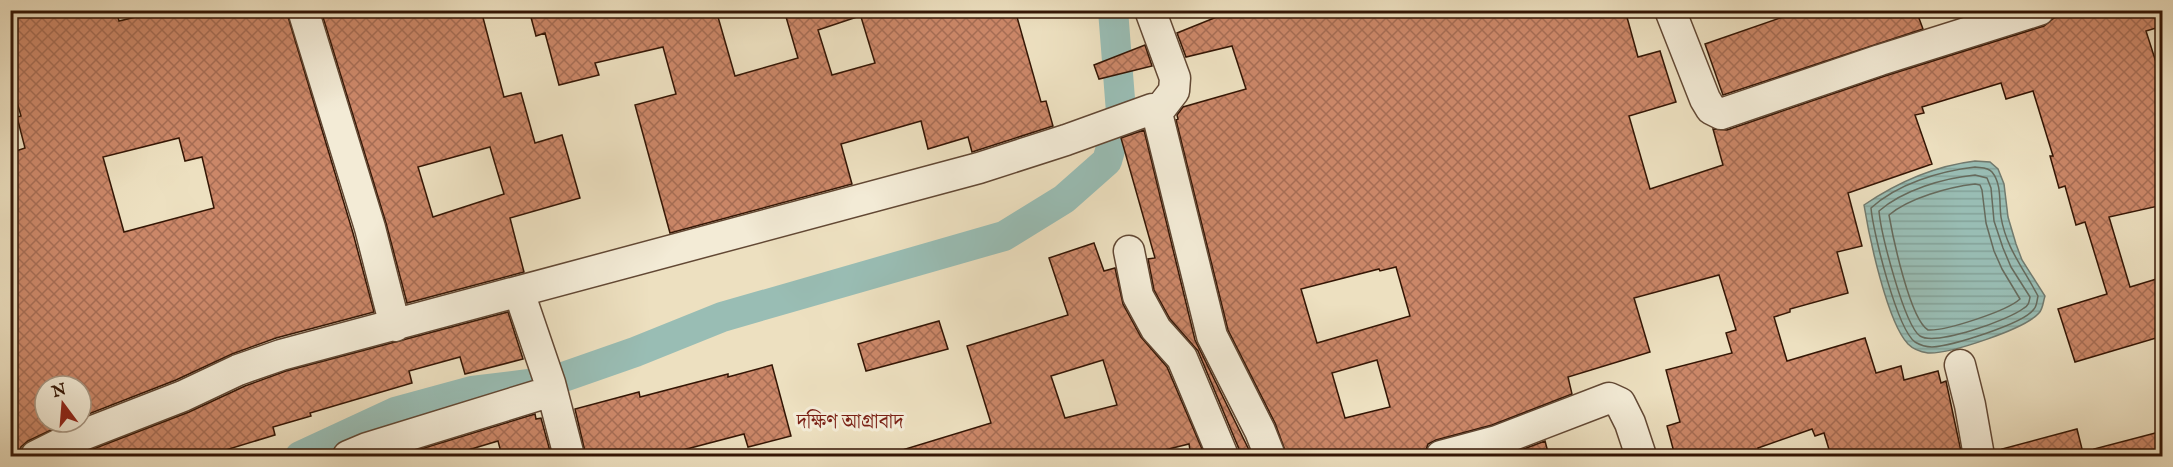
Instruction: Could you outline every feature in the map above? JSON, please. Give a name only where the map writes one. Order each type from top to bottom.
[{"type":"street","points":[[303,10],[370,228],[395,326]]},
{"type":"street","points":[[36,456],[62,443],[183,396],[238,370],[281,355],[335,339],[522,302],[957,174],[1151,112],[1174,91],[1175,78],[1150,10]]},
{"type":"street","points":[[1670,10],[1705,99],[1711,109],[1720,114],[2039,10]]},
{"type":"street","points":[[1151,112],[1212,336],[1260,431],[1270,456]]},
{"type":"street","points":[[1129,251],[1138,296],[1156,329],[1182,358],[1223,456]]},
{"type":"street","points":[[522,302],[551,387],[569,456]]},
{"type":"street","points":[[1960,365],[1979,456]]},
{"type":"street","points":[[348,456],[551,387]]},
{"type":"street","points":[[1442,456],[1497,441],[1609,398],[1620,403],[1630,423],[1641,456]]},
{"type":"water","points":[[1990,162],[1998,169],[2004,184],[2008,217],[2016,244],[2022,260],[2045,296],[2043,305],[2039,313],[2031,319],[2004,333],[1953,349],[1923,352],[1908,344],[1893,317],[1880,278],[1864,205],[1917,176],[1960,163]]},
{"type":"building","points":[[37,10],[116,10],[119,21],[165,10],[286,10],[353,233],[374,312],[276,338],[93,412],[93,374],[33,374],[33,434],[43,434],[21,447],[19,456],[10,456],[10,153],[25,148],[17,117],[21,116],[10,78],[10,17]],"holes":[[[179,138],[185,161],[202,157],[214,208],[124,232],[103,157]]]},
{"type":"building","points":[[334,10],[481,10],[504,97],[521,93],[535,143],[562,135],[580,198],[510,218],[524,272],[407,303],[386,223],[322,14]],"holes":[[[490,147],[504,194],[433,217],[418,167]]]},
{"type":"building","points":[[529,10],[716,10],[735,76],[798,58],[784,10],[862,10],[863,15],[818,30],[832,75],[875,63],[861,17],[883,10],[1015,10],[1041,102],[1046,101],[1053,126],[972,152],[968,137],[928,149],[921,121],[841,144],[852,184],[670,233],[635,105],[676,94],[663,47],[595,63],[599,75],[559,85],[545,33],[536,36]]},
{"type":"building","points":[[1234,10],[1501,10],[1503,16],[1524,10],[1625,10],[1638,57],[1660,51],[1676,102],[1629,116],[1650,189],[1723,165],[1713,129],[1727,130],[1885,76],[2044,26],[2054,18],[2080,10],[2163,10],[2163,26],[2146,31],[2163,84],[2163,205],[2109,217],[2130,287],[2163,277],[2163,336],[2075,362],[2058,309],[2107,294],[2085,222],[2076,225],[2065,186],[2059,188],[2050,156],[2053,156],[2033,91],[2006,99],[2001,83],[1922,107],[1924,113],[1915,115],[1932,164],[1848,193],[1862,246],[1837,252],[1848,293],[1790,309],[1790,312],[1774,317],[1787,361],[1865,338],[1876,373],[1901,366],[1904,380],[1938,371],[1941,383],[1946,381],[1962,456],[1831,456],[1824,433],[1815,436],[1812,429],[1758,448],[1760,456],[1675,456],[1667,426],[1680,422],[1666,370],[1732,353],[1726,333],[1736,330],[1719,275],[1634,298],[1650,352],[1568,377],[1572,394],[1492,425],[1436,440],[1428,444],[1424,456],[1287,456],[1275,423],[1228,330],[1176,120],[1183,107],[1246,89],[1232,46],[1186,57],[1177,33]],"holes":[[[1396,267],[1410,316],[1317,343],[1301,289],[1379,269],[1380,271]],[[1377,360],[1390,407],[1345,418],[1332,373]]]},
{"type":"building","points":[[1803,10],[1916,10],[1923,29],[1723,95],[1705,44]]},
{"type":"building","points":[[1145,45],[1152,66],[1099,79],[1094,65]]},
{"type":"building","points":[[1144,130],[1195,340],[1252,456],[1240,456],[1198,351],[1170,319],[1154,290],[1148,259],[1155,258],[1121,138]]},
{"type":"building","points":[[1094,243],[1104,271],[1115,268],[1123,304],[1141,337],[1167,367],[1205,456],[1191,456],[1189,444],[1140,456],[900,456],[899,451],[991,423],[967,346],[1068,315],[1049,258]],"holes":[[[1103,360],[1117,405],[1065,418],[1051,376]]]},
{"type":"building","points":[[508,312],[523,359],[465,374],[460,357],[409,371],[412,383],[310,413],[311,416],[273,427],[275,435],[206,456],[75,456],[286,371]]},
{"type":"building","points":[[939,321],[948,349],[866,371],[858,344]]},
{"type":"building","points":[[772,365],[791,436],[748,447],[744,434],[660,456],[586,456],[575,409],[639,392],[640,397]]},
{"type":"building","points":[[535,414],[536,419],[541,418],[550,451],[530,456],[502,456],[498,441],[448,456],[398,456]]},
{"type":"building","points":[[2077,429],[2083,453],[2069,456],[2003,456],[2002,449]]},
{"type":"building","points":[[2163,431],[2163,456],[2095,456],[2094,449]]},
{"type":"building","points":[[1545,441],[1549,456],[1505,456]]},
{"type":"waterway","points":[[300,456],[395,412],[472,391],[552,381],[635,352],[722,317],[1004,236],[1064,199],[1107,161],[1121,112],[1113,10]]},
{"type":"district","name":"দক্ষিণ আগ্রাবাদ","points":[[850,422]]}]
